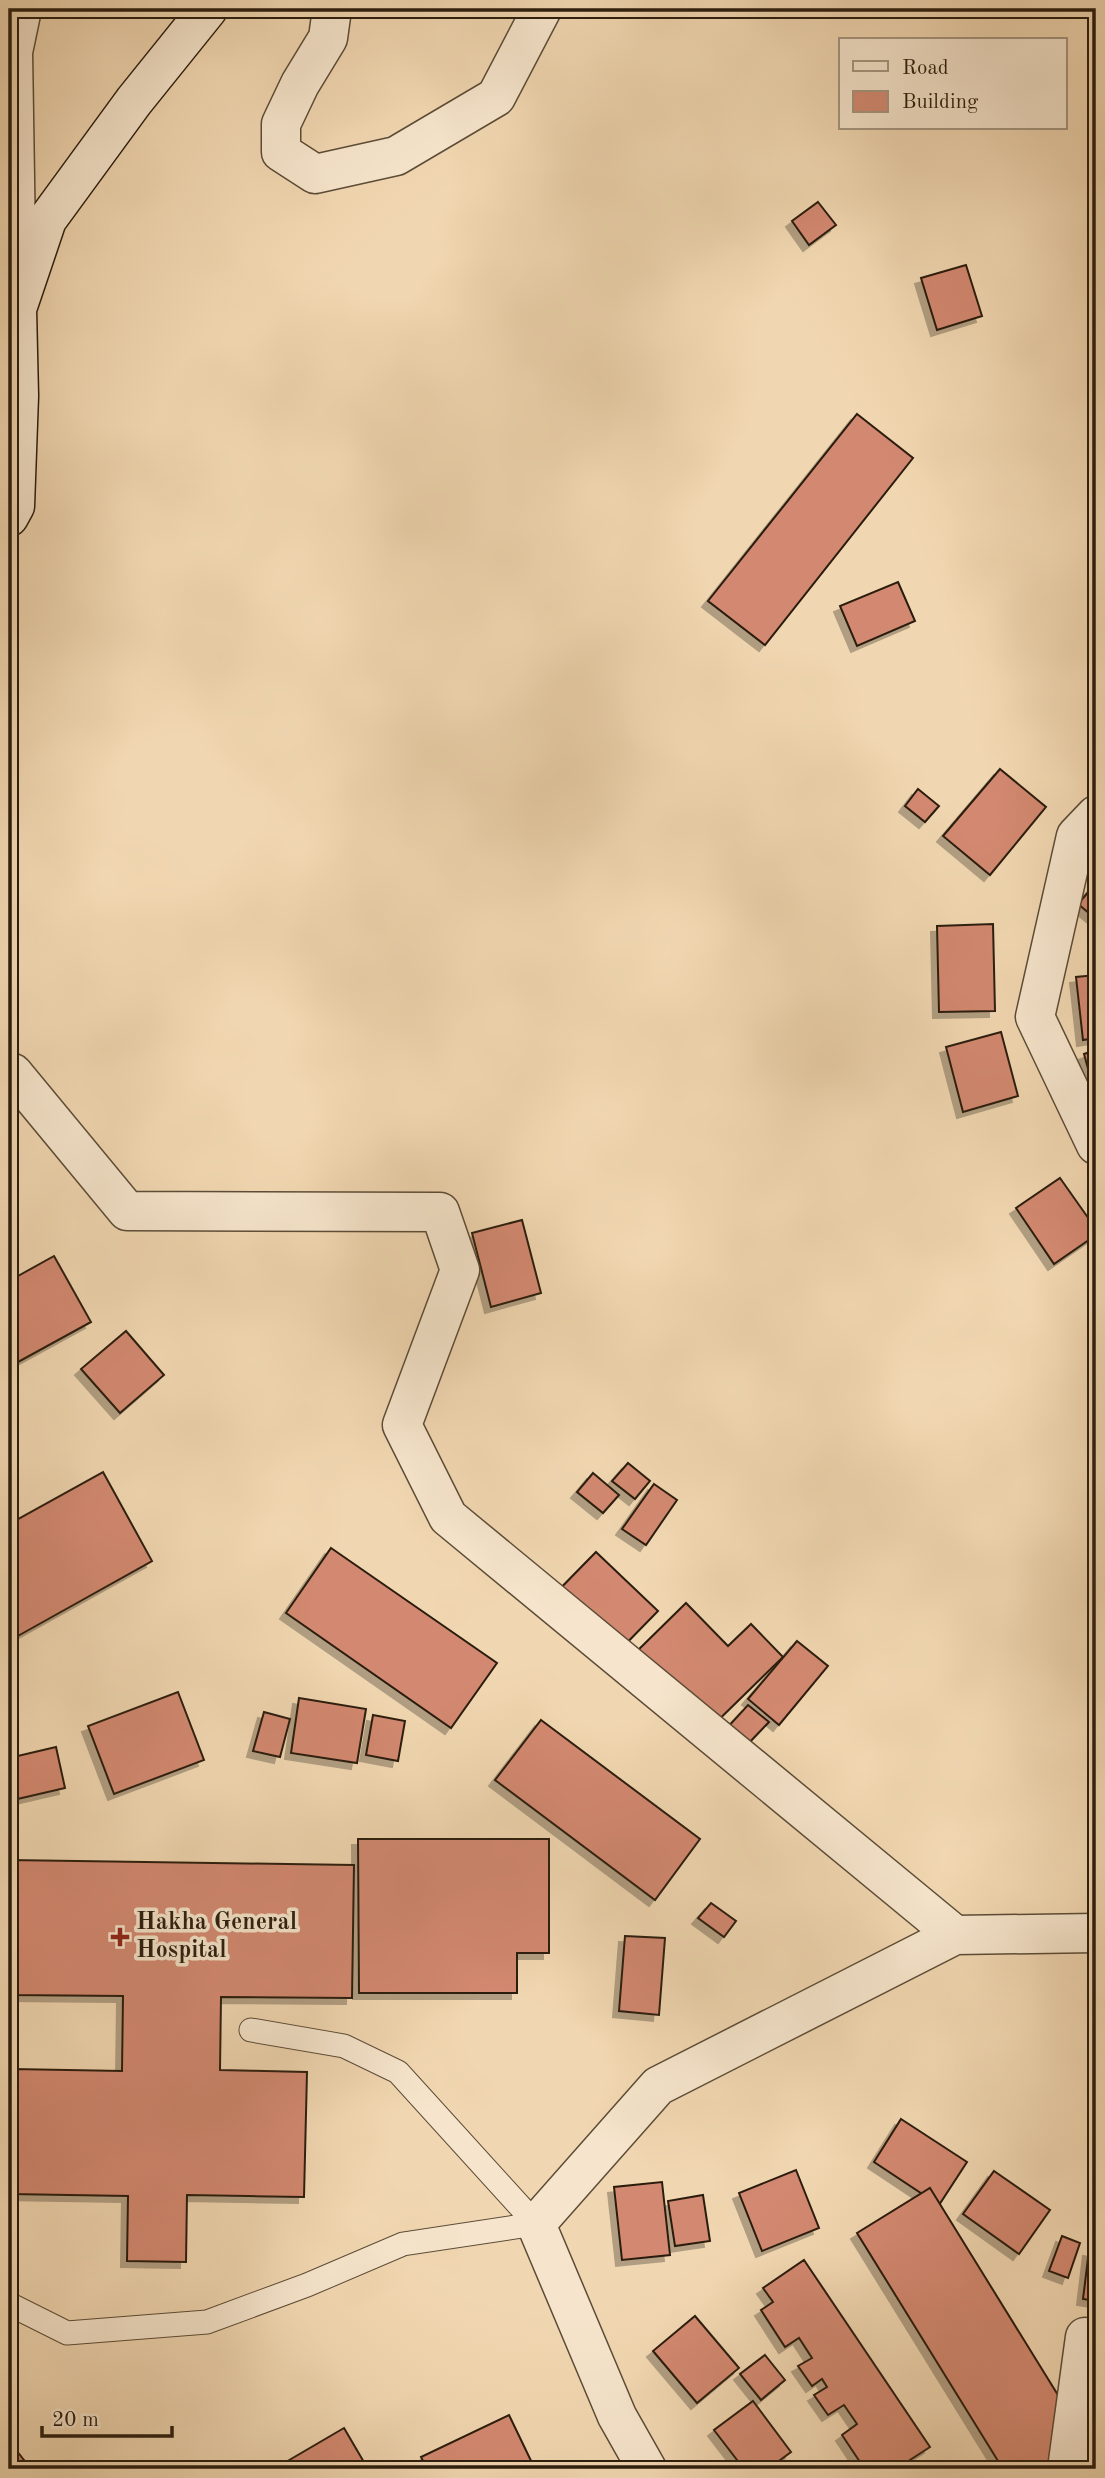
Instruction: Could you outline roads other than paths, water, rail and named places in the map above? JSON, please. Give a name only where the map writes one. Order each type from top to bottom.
[{"type":"street","points":[[9,517],[15,506],[19,396],[13,52],[22,9]]},
{"type":"street","points":[[17,309],[47,220],[135,101],[208,9]]},
{"type":"street","points":[[332,9],[328,38],[300,84],[281,124],[281,152],[315,174],[396,156],[496,97],[542,9]]},
{"type":"street","points":[[1096,815],[1076,836],[1035,1017],[1096,1145]]},
{"type":"street","points":[[9,1074],[13,1073],[127,1211],[440,1212],[460,1270],[402,1425],[448,1517],[955,1935]]},
{"type":"street","points":[[647,2469],[617,2416],[536,2224],[657,2086],[955,1935],[1096,1933]]},
{"type":"street","points":[[1067,2469],[1085,2337]]},
{"type":"lane","points":[[251,2030],[344,2046],[398,2072],[536,2224]]},
{"type":"lane","points":[[9,2304],[67,2333],[207,2322],[307,2285],[403,2244],[536,2224]]},
{"type":"place","name":"Hakha General Hospital","points":[[120,1937]]}]
